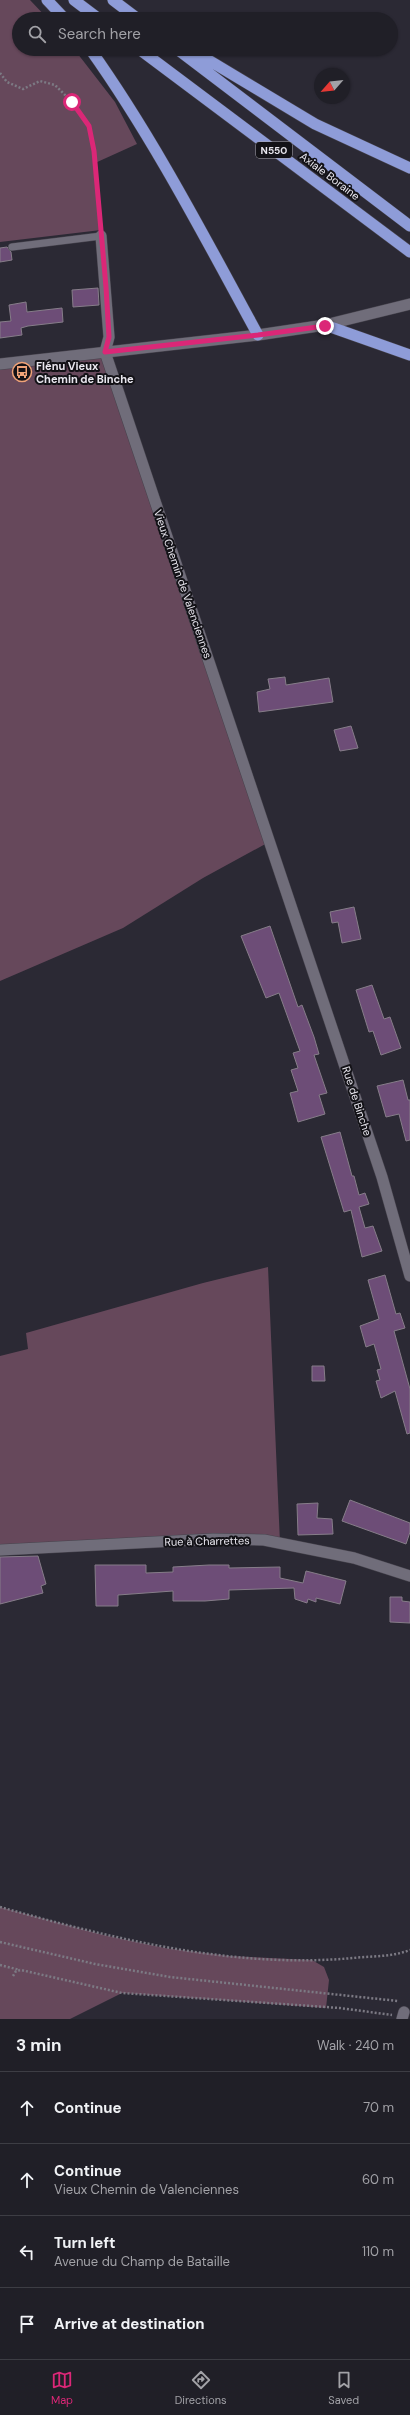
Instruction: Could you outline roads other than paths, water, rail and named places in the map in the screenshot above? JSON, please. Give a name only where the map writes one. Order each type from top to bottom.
[{"type":"highway","points":[[47,0],[58,12]]},
{"type":"highway","points":[[74,0],[90,12]]},
{"type":"highway","points":[[113,0],[129,12]]},
{"type":"highway","points":[[95,56],[138,123],[206,238],[258,335]]},
{"type":"highway","name":"Axiale Boraine","points":[[148,56],[410,252]]},
{"type":"highway","name":"Axiale Boraine","points":[[186,56],[410,226]]},
{"type":"highway","points":[[202,56],[315,124],[410,168]]},
{"type":"highway","points":[[325,326],[410,355]]},
{"type":"street","name":"Vieux Chemin de Valenciennes","points":[[101,236],[109,337],[105,352],[299,926]]},
{"type":"street","points":[[0,364],[325,326],[410,304]]},
{"type":"street","name":"Rue de Binche","points":[[299,926],[382,1177],[410,1276]]},
{"type":"street","name":"Rue à Charrettes","points":[[0,1550],[213,1539],[264,1540],[354,1558],[410,1576]]},
{"type":"lane","points":[[12,248],[101,236]]},
{"type":"place","name":"Flénu Vieux Chemin de Binche","points":[[22,372]]}]
